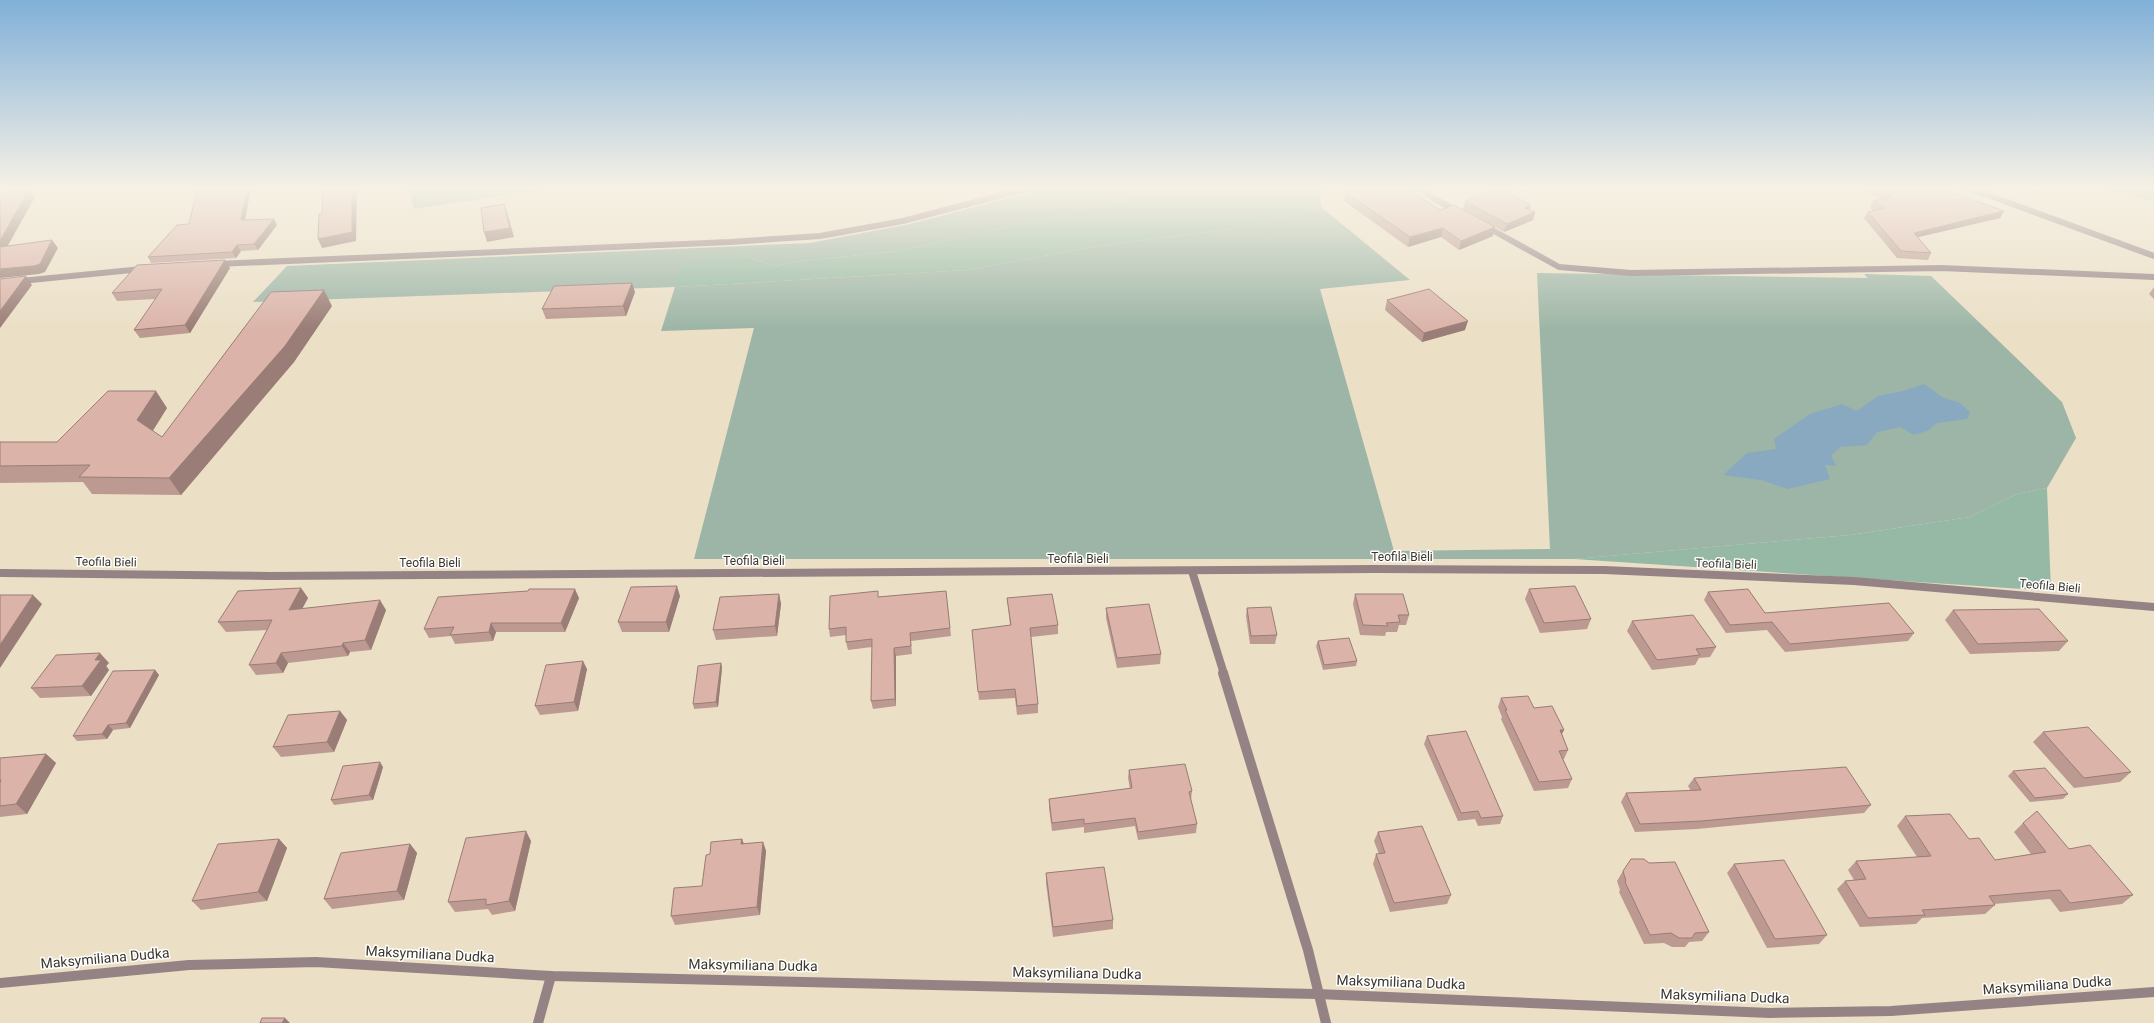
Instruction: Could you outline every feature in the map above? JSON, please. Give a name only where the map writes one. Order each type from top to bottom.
[{"type":"street","points":[[211,264],[722,243],[827,235]]},
{"type":"street","points":[[1501,235],[1559,267],[1631,273],[1941,268],[2154,277]]},
{"type":"street","points":[[2096,235],[2154,256]]},
{"type":"street","points":[[0,283],[149,268]]},
{"type":"street","name":"Teofila Bieli","points":[[0,573],[269,576],[1367,569],[1604,570],[1854,581],[2154,606]]},
{"type":"street","points":[[1192,571],[1308,950],[1317,994],[1326,1023]]},
{"type":"street","name":"Maksymiliana Dudka","points":[[0,983],[189,965],[263,962],[316,962],[552,976],[1317,994],[1770,1013],[1891,1011],[2154,992]]},
{"type":"street","points":[[538,1023],[552,976]]},
{"type":"green space","points":[[853,235],[972,235],[898,251],[801,261],[774,266],[743,255],[676,287],[968,270],[1103,245],[1186,235],[1355,235],[1410,280],[1320,289],[1394,551],[1550,549],[1537,273],[1868,278],[1864,274],[1931,276],[2062,402],[2076,438],[2047,488],[2017,494],[1970,517],[1850,535],[1574,559],[694,559],[754,328],[661,331],[675,287],[253,302],[287,266],[810,243]]},
{"type":"green space","points":[[972,235],[1186,235],[1103,245],[968,270],[676,287],[680,264],[743,255],[774,266],[801,261],[898,251]]},
{"type":"green space","points":[[2047,488],[2051,591],[1574,559],[1850,535],[1970,517],[2017,494]]},
{"type":"water","points":[[1924,384],[1942,397],[1960,403],[1970,412],[1967,419],[1937,423],[1927,431],[1914,435],[1900,427],[1877,432],[1867,445],[1841,447],[1831,455],[1836,466],[1825,465],[1830,479],[1788,489],[1761,480],[1723,475],[1747,453],[1776,449],[1774,439],[1810,414],[1842,404],[1857,411],[1878,396],[1903,391]]},
{"type":"building","points":[[0,235],[3,235],[0,241]]},
{"type":"building","points":[[168,235],[261,235],[254,244],[237,245],[232,252],[148,257]]},
{"type":"building","points":[[318,235],[339,235],[318,239]]},
{"type":"building","points":[[1407,235],[1418,235],[1410,237]]},
{"type":"building","points":[[1452,235],[1476,235],[1461,241]]},
{"type":"building","points":[[1887,235],[1915,235],[1931,253],[1901,251]]},
{"type":"building","points":[[52,240],[40,264],[34,266],[0,269],[0,247]]},
{"type":"building","points":[[225,260],[185,325],[134,330],[162,289],[112,293],[137,265]]},
{"type":"building","points":[[26,276],[0,311],[0,279]]},
{"type":"building","points":[[632,283],[623,306],[542,309],[554,286]]},
{"type":"building","points":[[1429,289],[1468,321],[1424,333],[1387,300]]},
{"type":"building","points":[[324,290],[285,346],[169,478],[79,477],[90,465],[0,466],[0,442],[57,442],[108,391],[156,391],[137,420],[162,437],[271,292]]},
{"type":"building","points":[[677,586],[666,622],[618,622],[631,587]]},
{"type":"building","points":[[1575,586],[1591,619],[1544,623],[1529,589]]},
{"type":"building","points":[[301,588],[289,610],[380,600],[365,640],[343,643],[342,646],[281,653],[276,663],[249,665],[272,620],[218,622],[238,591]]},
{"type":"building","points":[[529,589],[575,589],[561,623],[491,623],[489,632],[450,635],[454,627],[424,629],[438,597],[528,591]]},
{"type":"building","points":[[1748,589],[1765,613],[1889,603],[1914,633],[1790,644],[1772,622],[1730,625],[1708,592]]},
{"type":"building","points":[[878,591],[878,597],[946,591],[950,628],[910,633],[911,646],[894,648],[895,699],[871,701],[872,639],[846,642],[846,627],[829,629],[830,596]]},
{"type":"building","points":[[779,594],[775,626],[713,630],[720,597]]},
{"type":"building","points":[[1052,594],[1058,625],[1030,628],[1038,704],[1017,706],[1015,689],[978,692],[972,630],[1011,625],[1007,598]]},
{"type":"building","points":[[1355,594],[1403,594],[1409,615],[1398,615],[1400,622],[1386,623],[1388,626],[1363,625]]},
{"type":"building","points":[[0,595],[33,595],[0,645]]},
{"type":"building","points":[[1149,604],[1161,654],[1117,658],[1106,608]]},
{"type":"building","points":[[1271,607],[1277,635],[1251,636],[1247,608]]},
{"type":"building","points":[[2039,609],[2068,641],[1978,644],[1953,610]]},
{"type":"building","points":[[1693,615],[1716,647],[1696,649],[1700,655],[1657,660],[1632,621]]},
{"type":"building","points":[[1349,638],[1357,661],[1324,665],[1318,641]]},
{"type":"building","points":[[100,653],[95,660],[101,660],[82,686],[31,688],[56,655]]},
{"type":"building","points":[[583,661],[574,702],[535,706],[546,665]]},
{"type":"building","points":[[721,663],[716,702],[693,704],[698,666]]},
{"type":"building","points":[[155,670],[126,723],[108,725],[102,734],[73,736],[113,671]]},
{"type":"building","points":[[1528,696],[1534,708],[1552,706],[1564,730],[1560,730],[1568,750],[1559,751],[1572,779],[1539,782],[1505,710],[1507,710],[1501,698]]},
{"type":"building","points":[[340,711],[327,742],[273,747],[288,715]]},
{"type":"building","points":[[2088,727],[2131,772],[2084,778],[2043,732]]},
{"type":"building","points":[[1466,731],[1503,816],[1481,818],[1478,811],[1461,813],[1427,736]]},
{"type":"building","points":[[46,754],[16,804],[0,806],[0,758]]},
{"type":"building","points":[[380,762],[369,795],[331,800],[343,766]]},
{"type":"building","points":[[1185,764],[1192,791],[1189,792],[1197,824],[1138,832],[1135,818],[1084,824],[1084,819],[1052,823],[1049,799],[1132,788],[1129,770]]},
{"type":"building","points":[[1846,767],[1871,805],[1702,821],[1640,824],[1626,793],[1701,790],[1694,778]]},
{"type":"building","points":[[2045,768],[2068,794],[2035,798],[2013,771]]},
{"type":"building","points":[[2037,811],[2069,849],[2090,845],[2133,895],[2070,903],[2060,890],[1989,896],[1995,905],[1922,910],[1925,915],[1868,918],[1845,881],[1866,879],[1856,861],[1931,856],[1905,816],[1950,814],[1969,839],[1979,838],[1995,860],[2046,852],[2023,823]]},
{"type":"building","points":[[1422,826],[1451,895],[1394,903],[1376,854],[1385,853],[1378,832]]},
{"type":"building","points":[[526,831],[509,901],[486,905],[486,899],[448,902],[466,838]]},
{"type":"building","points":[[279,839],[258,892],[192,901],[218,844]]},
{"type":"building","points":[[742,839],[741,844],[763,842],[757,907],[671,916],[674,888],[702,886],[706,855],[710,854],[711,842]]},
{"type":"building","points":[[410,844],[397,891],[324,899],[341,853]]},
{"type":"building","points":[[1631,859],[1644,859],[1649,863],[1675,862],[1709,932],[1695,933],[1692,938],[1679,938],[1671,933],[1650,935],[1625,882],[1623,871]]},
{"type":"building","points":[[1784,860],[1827,935],[1775,939],[1734,864]]},
{"type":"building","points":[[1104,867],[1113,920],[1053,927],[1046,873]]},
{"type":"building","points":[[262,1018],[285,1018],[282,1023],[260,1023]]}]
